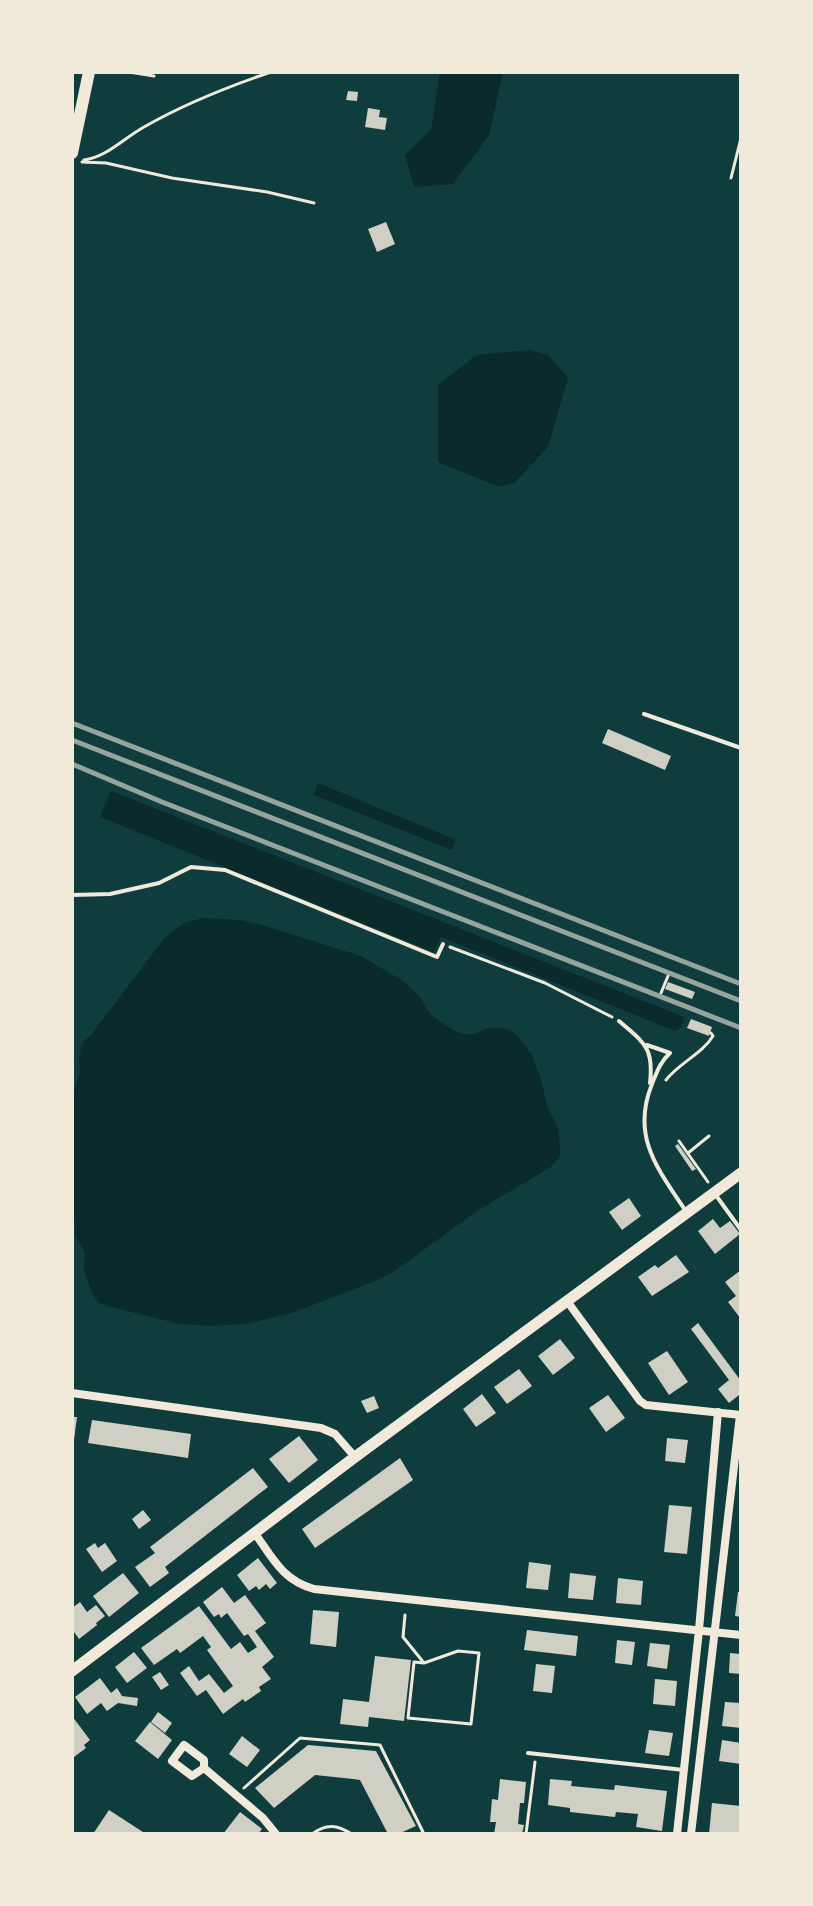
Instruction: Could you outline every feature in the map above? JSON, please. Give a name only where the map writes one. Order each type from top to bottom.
[{"type":"main road","points":[[72,153],[89,72]]},
{"type":"street","points":[[72,1671],[254,1532],[687,1212],[711,1187],[741,1173]]},
{"type":"street","points":[[567,1301],[646,1405],[741,1415],[691,1834]]},
{"type":"street","points":[[72,1393],[321,1428],[335,1434],[355,1457]]},
{"type":"street","points":[[677,1834],[718,1412]]},
{"type":"street","points":[[254,1532],[283,1573],[299,1585],[314,1589],[741,1635]]},
{"type":"street","points":[[204,1768],[263,1818],[276,1834]]},
{"type":"lane","points":[[644,714],[741,748]]},
{"type":"lane","points":[[72,895],[110,894],[159,883],[191,867],[225,870],[437,957],[443,944]]},
{"type":"lane","points":[[619,1021],[647,1045],[670,1053],[661,1060],[643,1113],[649,1148],[656,1166],[687,1212]]},
{"type":"lane","points":[[647,1045],[652,1067],[650,1089]]},
{"type":"lane","points":[[711,1187],[741,1230]]},
{"type":"lane","points":[[528,1753],[684,1770]]},
{"type":"path","points":[[129,72],[154,76]]},
{"type":"path","points":[[72,162],[96,159],[140,128],[168,114],[271,72]]},
{"type":"path","points":[[731,178],[741,138]]},
{"type":"path","points":[[72,162],[106,163],[314,203]]},
{"type":"path","points":[[443,944],[545,983],[619,1021]]},
{"type":"path","points":[[661,993],[668,976]]},
{"type":"path","points":[[663,1084],[709,1043],[713,1036],[711,1033]]},
{"type":"path","points":[[688,1153],[709,1136]]},
{"type":"path","points":[[679,1141],[711,1187]]},
{"type":"path","points":[[405,1615],[403,1637],[424,1663]]},
{"type":"path","points":[[458,1651],[479,1653],[471,1724],[408,1718],[414,1662],[424,1663],[458,1651]]},
{"type":"path","points":[[235,1795],[300,1738],[380,1745],[423,1832],[420,1834]]},
{"type":"path","points":[[526,1834],[536,1754]]},
{"type":"path","points":[[312,1834],[321,1827],[340,1827],[352,1834]]},
{"type":"water","points":[[440,72],[503,72],[489,135],[453,184],[414,187],[405,155],[431,130]]},
{"type":"water","points":[[530,350],[548,355],[568,378],[548,447],[514,483],[499,487],[438,462],[438,385],[476,355]]},
{"type":"water","points":[[318,783],[456,840],[452,850],[314,795]]},
{"type":"water","points":[[111,791],[684,1017],[681,1028],[675,1031],[441,937],[434,952],[100,817]]},
{"type":"water","points":[[203,918],[262,925],[361,956],[403,981],[419,996],[431,1015],[463,1034],[475,1034],[488,1028],[511,1031],[533,1057],[547,1106],[559,1130],[560,1155],[551,1167],[475,1212],[398,1269],[292,1313],[245,1324],[210,1326],[180,1324],[98,1302],[84,1271],[85,1252],[74,1233],[76,1223],[72,1222],[72,1099],[80,1073],[82,1043],[166,936],[184,923]]},
{"type":"building","points":[[348,91],[358,92],[357,101],[346,100]]},
{"type":"building","points":[[368,108],[380,110],[379,117],[387,118],[385,130],[365,127]]},
{"type":"building","points":[[386,222],[395,244],[377,252],[368,229]]},
{"type":"building","points":[[608,729],[671,756],[665,770],[602,743]]},
{"type":"building","points":[[668,982],[695,992],[692,999],[665,989]]},
{"type":"building","points":[[691,1019],[712,1027],[709,1036],[687,1028]]},
{"type":"building","points":[[678,1144],[696,1169],[692,1171],[675,1146]]},
{"type":"building","points":[[629,1198],[641,1216],[622,1230],[609,1212]]},
{"type":"building","points":[[713,1219],[720,1228],[730,1221],[740,1234],[715,1254],[698,1231]]},
{"type":"building","points":[[676,1255],[689,1272],[652,1296],[638,1277]]},
{"type":"building","points":[[741,1270],[741,1319],[728,1302],[736,1296],[725,1282]]},
{"type":"building","points":[[698,1323],[741,1381],[741,1399],[739,1395],[729,1403],[718,1389],[729,1380],[691,1329]]},
{"type":"building","points":[[560,1339],[575,1358],[553,1375],[538,1356]]},
{"type":"building","points":[[667,1351],[688,1382],[669,1395],[648,1363]]},
{"type":"building","points":[[519,1369],[532,1386],[507,1404],[494,1387]]},
{"type":"building","points":[[482,1394],[496,1413],[476,1427],[463,1409]]},
{"type":"building","points":[[608,1395],[625,1418],[606,1432],[589,1408]]},
{"type":"building","points":[[374,1396],[379,1408],[367,1413],[361,1401]]},
{"type":"building","points":[[72,1417],[77,1417],[74,1440],[72,1440]]},
{"type":"building","points":[[92,1420],[191,1434],[188,1458],[88,1443]]},
{"type":"building","points":[[299,1436],[318,1460],[289,1483],[269,1459]]},
{"type":"building","points":[[667,1438],[688,1440],[685,1463],[665,1461]]},
{"type":"building","points":[[400,1458],[413,1480],[315,1548],[302,1529]]},
{"type":"building","points":[[253,1468],[268,1487],[165,1567],[169,1573],[150,1587],[135,1567],[155,1553],[150,1547]]},
{"type":"building","points":[[669,1505],[692,1507],[687,1554],[664,1552]]},
{"type":"building","points":[[143,1510],[151,1520],[139,1529],[132,1519]]},
{"type":"building","points":[[95,1543],[98,1548],[105,1543],[117,1561],[102,1572],[86,1549]]},
{"type":"building","points":[[258,1558],[277,1583],[270,1589],[266,1584],[259,1590],[256,1586],[249,1591],[237,1575]]},
{"type":"building","points":[[529,1562],[551,1565],[548,1590],[526,1588]]},
{"type":"building","points":[[123,1573],[139,1593],[109,1617],[93,1596]]},
{"type":"building","points":[[570,1573],[596,1576],[593,1600],[568,1598]]},
{"type":"building","points":[[618,1578],[643,1581],[641,1605],[616,1603]]},
{"type":"building","points":[[222,1587],[234,1603],[245,1595],[266,1623],[255,1631],[274,1657],[262,1667],[271,1679],[259,1687],[261,1691],[245,1702],[243,1699],[223,1714],[206,1690],[197,1696],[180,1673],[189,1666],[199,1681],[209,1674],[224,1693],[233,1686],[207,1650],[211,1647],[203,1636],[180,1653],[177,1649],[154,1665],[141,1648],[199,1606],[231,1649],[240,1642],[248,1653],[257,1647],[248,1634],[244,1636],[227,1613],[221,1618],[219,1614],[214,1617],[203,1602]]},
{"type":"building","points":[[738,1592],[741,1592],[741,1617],[735,1616]]},
{"type":"building","points":[[80,1602],[87,1612],[96,1605],[105,1616],[79,1639],[72,1629],[72,1608]]},
{"type":"building","points":[[313,1610],[339,1612],[336,1647],[310,1644]]},
{"type":"building","points":[[527,1630],[578,1636],[576,1656],[524,1650]]},
{"type":"building","points":[[617,1640],[635,1642],[632,1665],[615,1663]]},
{"type":"building","points":[[650,1643],[670,1645],[667,1669],[647,1666]]},
{"type":"building","points":[[134,1652],[147,1668],[127,1683],[115,1667]]},
{"type":"building","points":[[730,1653],[741,1654],[741,1674],[729,1673]]},
{"type":"building","points":[[375,1656],[411,1660],[404,1721],[369,1717],[368,1727],[340,1724],[343,1699],[369,1702]]},
{"type":"building","points":[[536,1664],[555,1666],[552,1693],[533,1691]]},
{"type":"building","points":[[160,1672],[169,1685],[161,1690],[152,1677]]},
{"type":"building","points":[[100,1678],[111,1693],[117,1688],[122,1696],[138,1698],[137,1706],[118,1703],[107,1711],[101,1703],[87,1714],[75,1697]]},
{"type":"building","points":[[655,1679],[677,1681],[675,1706],[653,1704]]},
{"type":"building","points":[[725,1702],[741,1703],[741,1728],[722,1726]]},
{"type":"building","points":[[158,1712],[172,1723],[165,1733],[151,1722]]},
{"type":"building","points":[[72,1716],[90,1740],[84,1745],[86,1748],[74,1757],[72,1754]]},
{"type":"building","points":[[150,1722],[172,1740],[158,1759],[135,1741]]},
{"type":"building","points":[[649,1730],[673,1733],[669,1756],[645,1753]]},
{"type":"building","points":[[242,1736],[260,1750],[247,1767],[229,1754]]},
{"type":"building","points":[[722,1740],[741,1743],[741,1764],[719,1761]]},
{"type":"building","points":[[308,1745],[376,1751],[416,1826],[398,1834],[388,1834],[360,1780],[353,1779],[315,1775],[274,1808],[255,1788]]},
{"type":"building","points":[[500,1779],[526,1782],[518,1824],[524,1825],[522,1834],[494,1834],[496,1822],[490,1822],[492,1799],[498,1800]]},
{"type":"building","points":[[550,1779],[572,1781],[571,1786],[614,1790],[615,1785],[667,1791],[662,1831],[636,1827],[638,1814],[616,1812],[615,1817],[570,1812],[570,1808],[548,1805]]},
{"type":"building","points":[[712,1803],[741,1806],[741,1834],[709,1834]]},
{"type":"building","points":[[109,1810],[146,1834],[93,1834]]},
{"type":"building","points":[[240,1812],[262,1829],[258,1834],[223,1834]]},
{"type":"railway","points":[[72,723],[741,984]]},
{"type":"railway","points":[[72,740],[741,1001]]},
{"type":"railway","points":[[72,764],[741,1028]]}]
